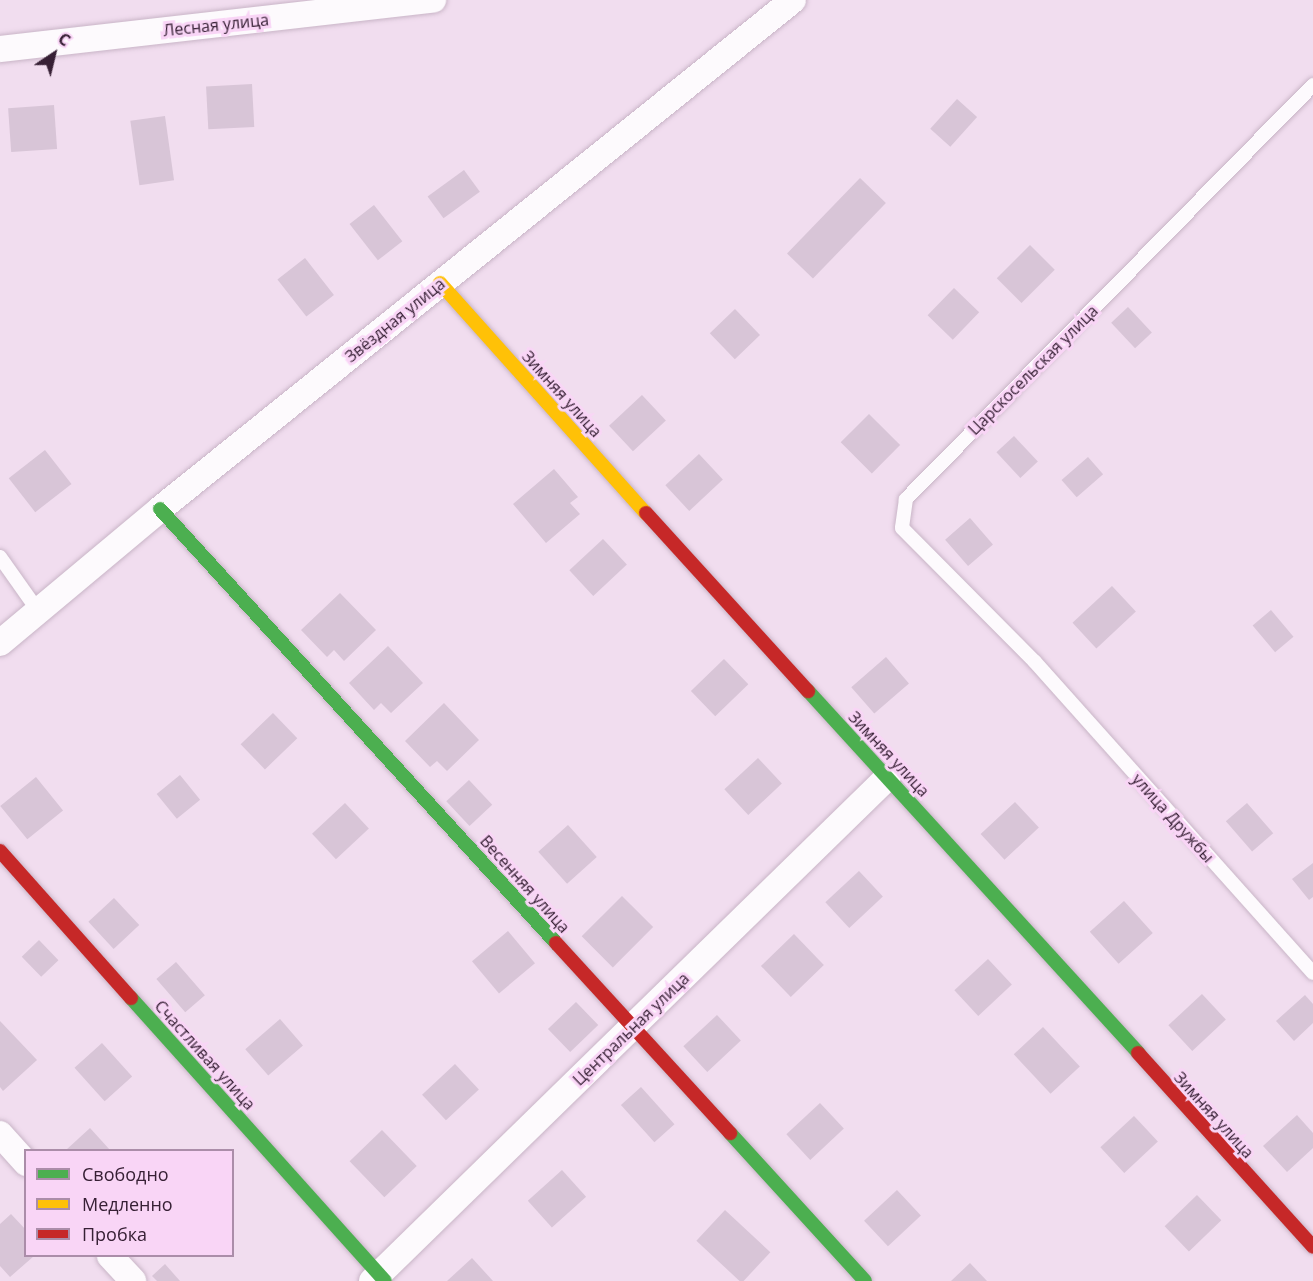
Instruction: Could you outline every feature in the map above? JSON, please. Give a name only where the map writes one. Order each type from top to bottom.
[{"type":"street","name":"Лесная улица","points":[[0,49],[433,0]]},
{"type":"street","name":"Звёздная улица","points":[[0,643],[160,509],[793,0]]},
{"type":"street","name":"Зимняя улица","points":[[441,283],[764,645],[888,777],[1313,1247]]},
{"type":"street","name":"Весенняя улица","points":[[160,509],[865,1281]]},
{"type":"street","name":"Центральная улица","points":[[379,1279],[888,777]]},
{"type":"street","name":"Счастливая улица","points":[[0,851],[379,1279]]},
{"type":"street","points":[[0,1134],[24,1160]]},
{"type":"street","points":[[111,1257],[133,1281]]},
{"type":"lane","name":"Царскосельская улица","points":[[1035,662],[902,528],[906,499],[1313,85]]},
{"type":"lane","points":[[0,557],[39,612]]},
{"type":"lane","name":"улица Дружбы","points":[[1035,662],[1313,973]]},
{"type":"building","points":[[252,84],[254,127],[208,129],[206,86]]},
{"type":"building","points":[[957,99],[977,117],[950,147],[930,129]]},
{"type":"building","points":[[54,105],[57,149],[11,152],[8,108]]},
{"type":"building","points":[[165,116],[174,180],[139,185],[130,121]]},
{"type":"building","points":[[464,170],[480,192],[443,218],[428,196]]},
{"type":"building","points":[[860,178],[886,203],[813,279],[787,254]]},
{"type":"building","points":[[374,205],[402,241],[378,260],[350,224]]},
{"type":"building","points":[[1030,245],[1055,270],[1022,303],[997,278]]},
{"type":"building","points":[[305,258],[334,295],[306,317],[277,280]]},
{"type":"building","points":[[954,288],[979,312],[953,340],[928,315]]},
{"type":"building","points":[[1128,307],[1152,333],[1135,348],[1111,323]]},
{"type":"building","points":[[735,309],[760,335],[735,359],[710,333]]},
{"type":"building","points":[[642,395],[666,421],[633,451],[609,426]]},
{"type":"building","points":[[869,414],[900,445],[872,473],[841,442]]},
{"type":"building","points":[[1014,436],[1038,462],[1020,478],[996,452]]},
{"type":"building","points":[[45,450],[71,484],[35,512],[9,478]]},
{"type":"building","points":[[699,454],[723,480],[689,511],[665,485]]},
{"type":"building","points":[[1088,457],[1103,474],[1077,497],[1062,480]]},
{"type":"building","points":[[554,469],[578,497],[570,503],[580,514],[546,543],[513,504]]},
{"type":"building","points":[[970,518],[993,544],[968,566],[945,540]]},
{"type":"building","points":[[603,539],[627,565],[593,596],[569,570]]},
{"type":"building","points":[[1112,586],[1136,612],[1096,648],[1073,623]]},
{"type":"building","points":[[340,593],[376,630],[344,661],[334,650],[327,657],[301,630]]},
{"type":"building","points":[[1271,610],[1293,637],[1275,652],[1253,625]]},
{"type":"building","points":[[388,646],[423,683],[391,713],[381,703],[374,710],[349,683]]},
{"type":"building","points":[[886,657],[909,683],[874,714],[851,687]]},
{"type":"building","points":[[724,659],[748,684],[715,716],[691,691]]},
{"type":"building","points":[[444,703],[479,740],[447,771],[437,761],[430,767],[405,741]]},
{"type":"building","points":[[273,713],[297,738],[265,769],[241,744]]},
{"type":"building","points":[[758,758],[782,784],[748,815],[724,789]]},
{"type":"building","points":[[180,775],[200,800],[177,819],[157,794]]},
{"type":"building","points":[[36,777],[63,810],[27,839],[0,806]]},
{"type":"building","points":[[469,780],[492,805],[470,826],[446,801]]},
{"type":"building","points":[[1015,802],[1039,828],[1004,860],[981,834]]},
{"type":"building","points":[[345,803],[369,829],[336,859],[312,834]]},
{"type":"building","points":[[1247,803],[1273,833],[1252,852],[1226,821]]},
{"type":"building","points":[[568,825],[597,857],[567,884],[538,852]]},
{"type":"building","points":[[1313,863],[1313,897],[1309,900],[1292,879]]},
{"type":"building","points":[[859,871],[883,897],[849,928],[825,902]]},
{"type":"building","points":[[622,896],[653,927],[613,967],[582,936]]},
{"type":"building","points":[[114,898],[139,925],[114,949],[88,922]]},
{"type":"building","points":[[1124,901],[1153,933],[1119,964],[1090,932]]},
{"type":"building","points":[[508,931],[535,963],[499,993],[472,961]]},
{"type":"building","points":[[794,934],[824,965],[791,997],[761,966]]},
{"type":"building","points":[[39,940],[58,960],[41,977],[22,957]]},
{"type":"building","points":[[988,959],[1012,985],[978,1016],[954,990]]},
{"type":"building","points":[[176,962],[205,995],[185,1012],[156,979]]},
{"type":"building","points":[[1202,994],[1226,1020],[1192,1051],[1168,1025]]},
{"type":"building","points":[[1305,995],[1313,1004],[1313,1023],[1294,1041],[1276,1021]]},
{"type":"building","points":[[576,1002],[598,1025],[570,1052],[548,1029]]},
{"type":"building","points":[[717,1015],[741,1041],[707,1072],[683,1046]]},
{"type":"building","points":[[280,1019],[303,1045],[268,1076],[245,1049]]},
{"type":"building","points":[[0,1021],[37,1060],[3,1091],[0,1087]]},
{"type":"building","points":[[1043,1027],[1080,1066],[1051,1094],[1014,1054]]},
{"type":"building","points":[[102,1043],[132,1076],[105,1101],[75,1068]]},
{"type":"building","points":[[455,1064],[479,1090],[446,1120],[422,1095]]},
{"type":"building","points":[[641,1087],[674,1124],[654,1142],[621,1105]]},
{"type":"building","points":[[820,1103],[844,1129],[810,1160],[786,1134]]},
{"type":"building","points":[[1297,1115],[1313,1133],[1313,1148],[1287,1172],[1263,1146]]},
{"type":"building","points":[[1134,1116],[1158,1142],[1124,1173],[1100,1147]]},
{"type":"building","points":[[90,1128],[109,1149],[67,1149]]},
{"type":"building","points":[[382,1130],[417,1166],[384,1197],[350,1161]]},
{"type":"building","points":[[562,1170],[586,1197],[552,1228],[528,1201]]},
{"type":"building","points":[[897,1190],[921,1216],[888,1246],[864,1221]]},
{"type":"building","points":[[1197,1195],[1221,1220],[1189,1251],[1165,1226]]},
{"type":"building","points":[[725,1210],[770,1252],[744,1281],[740,1281],[696,1241]]},
{"type":"building","points":[[11,1214],[24,1228],[24,1257],[33,1257],[10,1277],[0,1266],[0,1224]]},
{"type":"building","points":[[472,1258],[493,1281],[447,1281]]},
{"type":"building","points":[[970,1263],[987,1281],[951,1281]]},
{"type":"building","points":[[165,1264],[180,1281],[157,1281],[152,1276]]},
{"type":"traffic: fast","points":[[160,509],[556,943]]},
{"type":"traffic: fast","points":[[808,691],[1138,1053]]},
{"type":"traffic: fast","points":[[131,998],[385,1281]]},
{"type":"traffic: fast","points":[[730,1133],[865,1281]]},
{"type":"traffic: slow","points":[[440,283],[646,513]]},
{"type":"traffic: jam","points":[[646,513],[808,691]]},
{"type":"traffic: jam","points":[[0,851],[131,998]]},
{"type":"traffic: jam","points":[[556,943],[730,1133]]},
{"type":"traffic: jam","points":[[1138,1053],[1313,1247]]}]
